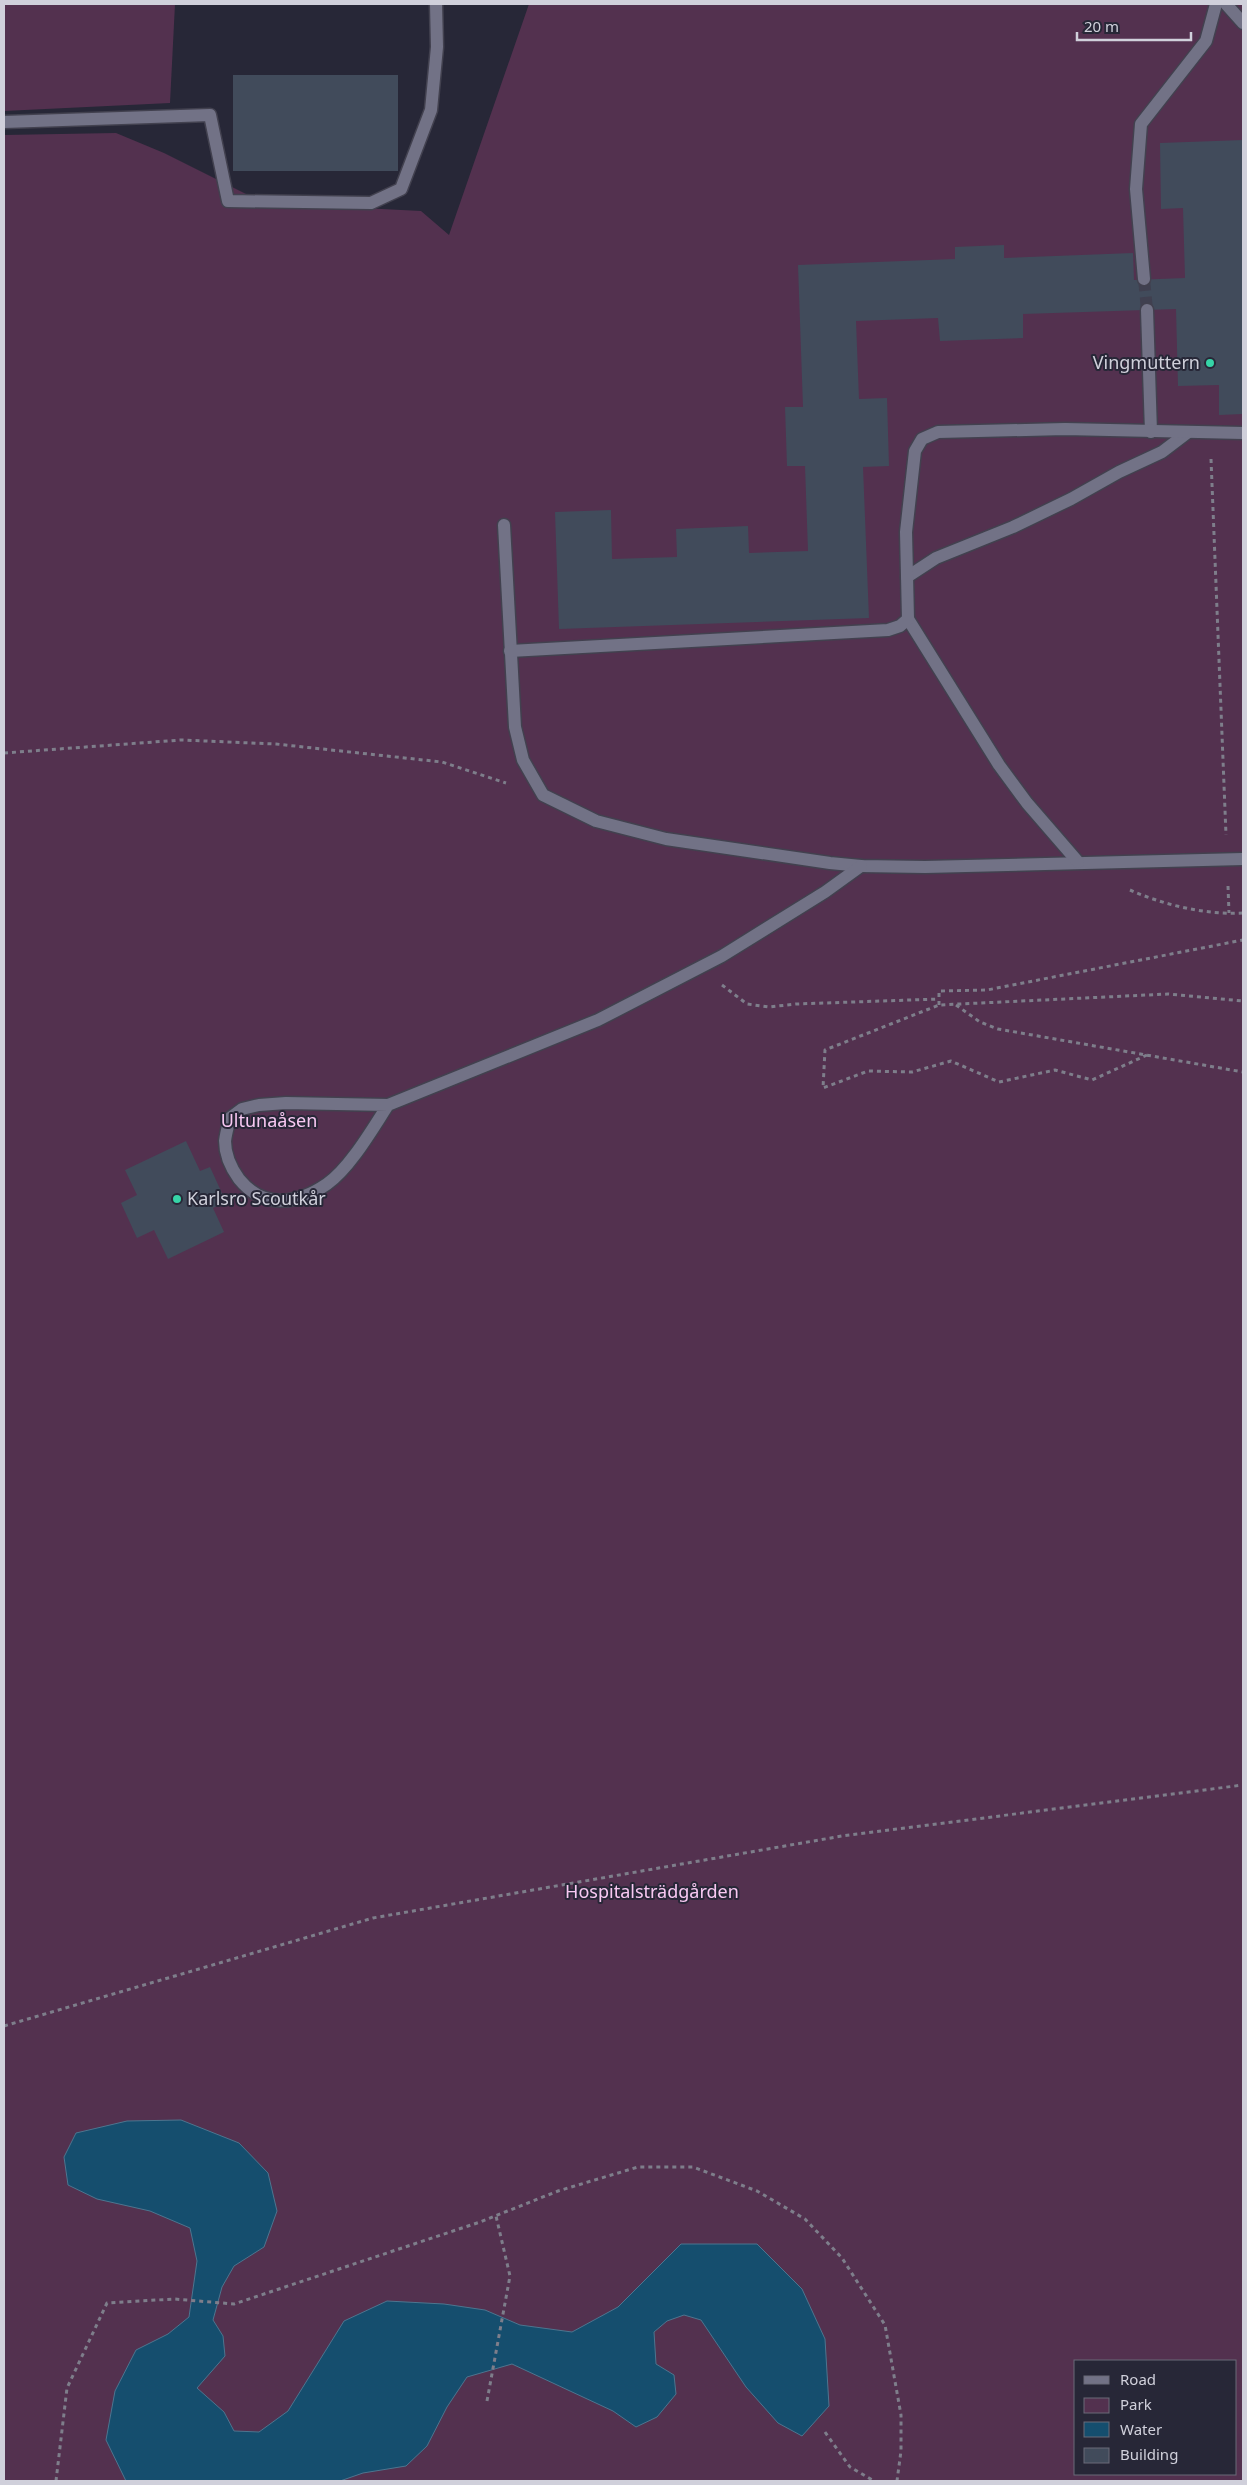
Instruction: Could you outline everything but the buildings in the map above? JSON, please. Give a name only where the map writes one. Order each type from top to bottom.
[{"type":"street","points":[[4,122],[210,115],[228,201],[371,203],[401,189],[431,110],[437,48],[436,4]]},
{"type":"street","points":[[1144,279],[1136,189],[1140,124],[1206,41],[1216,4]]},
{"type":"street","points":[[1226,4],[1243,23]]},
{"type":"street","points":[[1147,310],[1151,432]]},
{"type":"street","points":[[1078,862],[1027,803],[999,765],[908,618],[906,532],[915,451],[922,439],[938,432],[1065,429],[1243,433]]},
{"type":"street","points":[[907,577],[936,558],[1013,527],[1071,499],[1119,472],[1162,452],[1187,433]]},
{"type":"street","points":[[504,525],[514,727],[523,760],[543,794],[596,821],[666,839],[830,864],[861,866],[1028,865],[1078,862],[1243,859]]},
{"type":"street","points":[[510,651],[888,630],[900,626],[908,618]]},
{"type":"street","points":[[388,1105],[361,1146],[330,1182],[303,1196],[290,1200],[272,1201],[256,1195],[232,1170],[226,1154],[225,1140],[230,1118],[242,1109],[286,1103],[388,1105],[598,1020],[706,965],[825,892],[861,866]]},
{"type":"path","points":[[1210,433],[1227,859]]},
{"type":"path","points":[[4,753],[181,740],[276,744],[442,762],[543,794]]},
{"type":"path","points":[[1126,888],[1170,904],[1200,910],[1243,913]]},
{"type":"path","points":[[939,1005],[939,991],[986,990],[1243,940]]},
{"type":"path","points":[[706,965],[731,994],[747,1004],[769,1007],[796,1004],[939,999]]},
{"type":"path","points":[[1147,1055],[1092,1080],[1055,1070],[999,1082],[951,1061],[912,1072],[868,1071],[823,1088],[825,1050],[939,1005],[1168,994],[1243,1001]]},
{"type":"path","points":[[956,1005],[980,1022],[998,1029],[1243,1072]]},
{"type":"path","points":[[4,2026],[373,1918],[842,1836],[1243,1785]]},
{"type":"path","points":[[56,2481],[67,2388],[107,2303],[174,2299],[234,2304],[496,2215],[558,2190],[638,2166],[692,2167],[757,2191],[805,2219],[842,2258],[885,2325],[901,2415],[901,2451],[897,2481]]},
{"type":"path","points":[[487,2401],[509,2290],[510,2276],[496,2215]]},
{"type":"path","points":[[825,2432],[850,2467],[874,2481]]},
{"type":"green space","points":[[4,4],[175,4],[170,103],[4,111]]},
{"type":"green space","points":[[529,4],[1243,4],[1243,2481],[4,2481],[4,135],[116,133],[164,153],[264,203],[421,211],[449,235]]},
{"type":"water","points":[[181,2120],[239,2143],[268,2173],[277,2211],[264,2247],[234,2266],[222,2287],[213,2320],[223,2336],[225,2356],[197,2388],[224,2412],[234,2431],[259,2432],[288,2411],[344,2321],[387,2301],[444,2304],[485,2310],[520,2325],[572,2332],[618,2307],[681,2244],[757,2244],[802,2289],[825,2339],[829,2406],[802,2436],[778,2423],[746,2387],[701,2320],[684,2315],[667,2321],[654,2332],[656,2364],[674,2375],[676,2394],[657,2417],[636,2427],[613,2411],[512,2364],[467,2377],[447,2407],[427,2446],[406,2466],[363,2473],[340,2481],[126,2481],[106,2440],[115,2391],[136,2350],[168,2334],[189,2317],[197,2261],[190,2228],[150,2211],[97,2199],[68,2185],[64,2157],[76,2133],[127,2121]]},
{"type":"tunnel","points":[[1144,279],[1147,310]]},
{"type":"place","name":"Vingmuttern","points":[[1210,363]]},
{"type":"place","name":"Karlsro Scoutkår","points":[[177,1199]]},
{"type":"park label","name":"Ultunaåsen","points":[[269,1121]]},
{"type":"park label","name":"Hospitalsträdgården","points":[[652,1892]]}]
